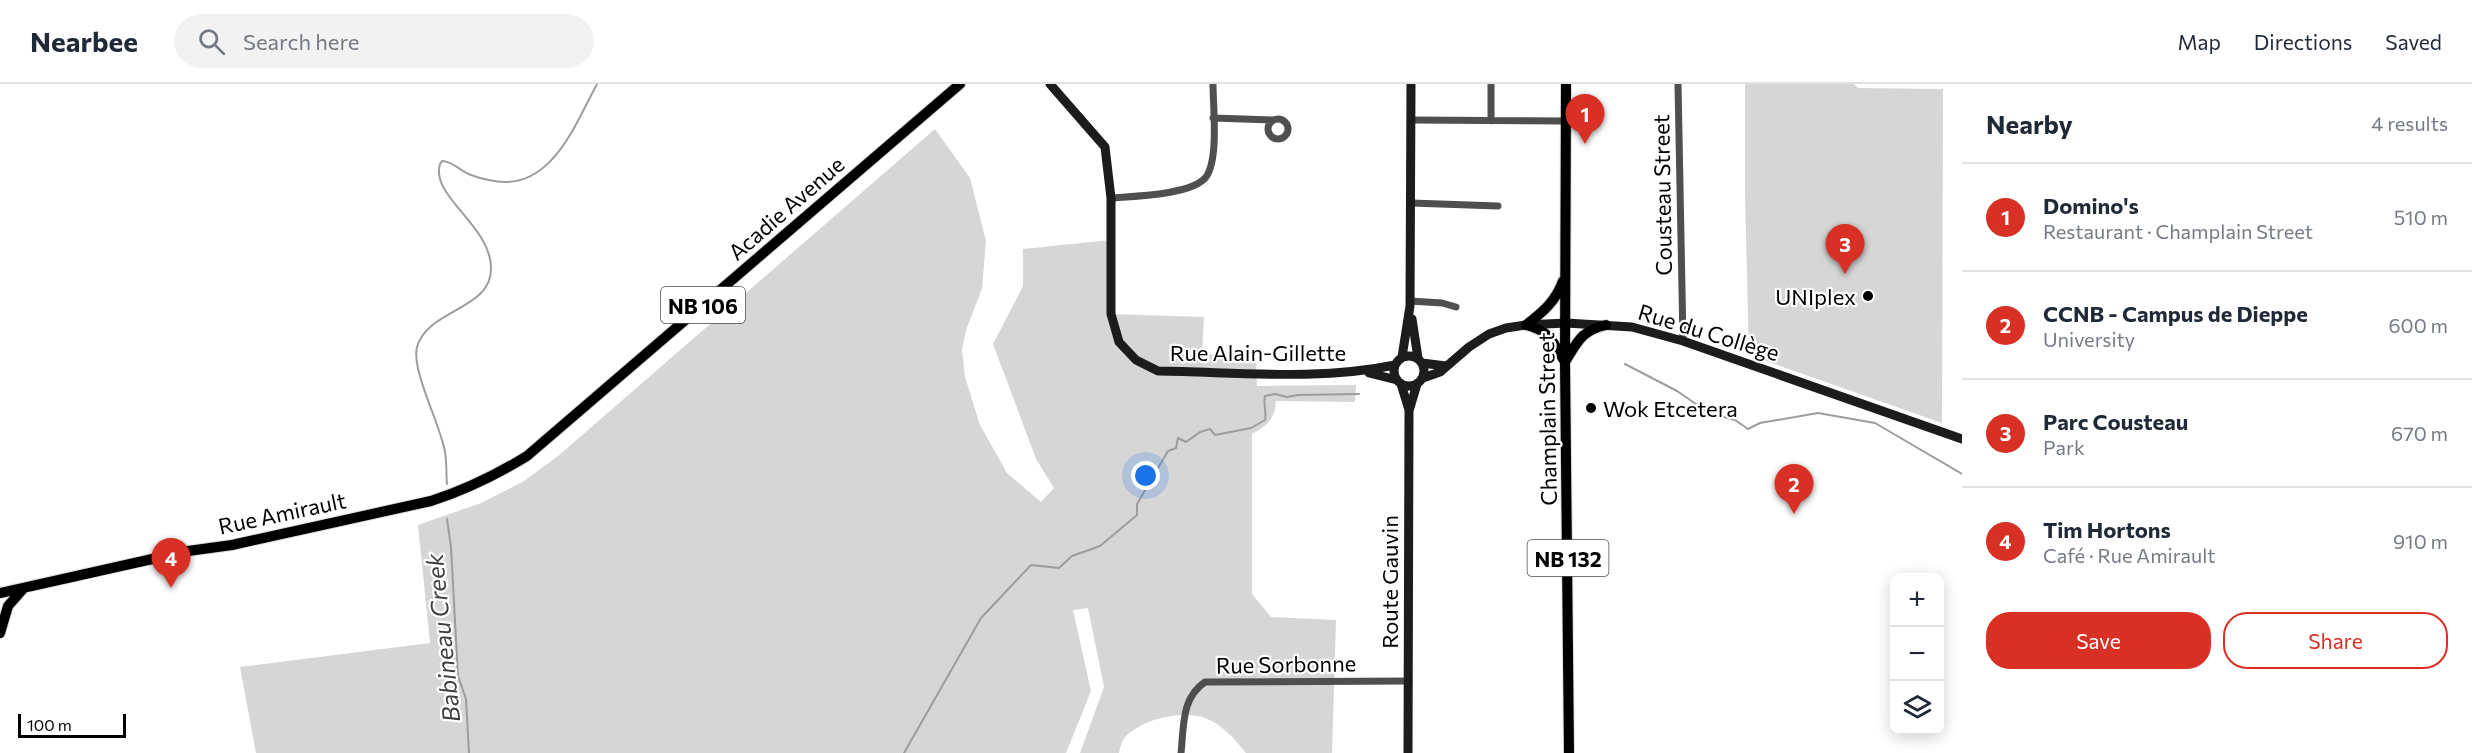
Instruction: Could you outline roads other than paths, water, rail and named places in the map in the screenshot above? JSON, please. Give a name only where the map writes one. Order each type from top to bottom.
[{"type":"main road","name":"Acadie Avenue","points":[[430,501],[491,478],[527,456],[960,84]]},
{"type":"main road","name":"Champlain Street","points":[[1566,84],[1565,362],[1569,753]]},
{"type":"main road","points":[[1526,325],[1548,307],[1559,293],[1566,272]]},
{"type":"main road","points":[[1526,325],[1540,329],[1549,336],[1565,362],[1582,335],[1590,329],[1606,325]]},
{"type":"main road","name":"Rue Amirault","points":[[0,593],[189,551],[232,546],[430,501]]},
{"type":"main road","points":[[0,633],[8,606],[25,588]]},
{"type":"street","name":"Rue Alain-Gillette","points":[[1050,84],[1106,147],[1111,198],[1111,314],[1119,342],[1136,360],[1158,371],[1327,373],[1363,372],[1395,365]]},
{"type":"street","points":[[1111,198],[1177,190],[1197,185],[1206,177],[1212,163],[1213,84]]},
{"type":"street","points":[[1410,303],[1420,361],[1420,381],[1409,386],[1399,382],[1394,375],[1395,365],[1402,357],[1410,303],[1411,84]]},
{"type":"street","points":[[1491,84],[1491,120]]},
{"type":"street","name":"Cousteau Street","points":[[1678,84],[1683,341]]},
{"type":"street","points":[[1213,118],[1273,120]]},
{"type":"street","points":[[1411,120],[1566,120]]},
{"type":"street","points":[[1411,203],[1498,206]]},
{"type":"street","points":[[1410,303],[1443,303],[1456,307]]},
{"type":"street","name":"Rue du Collège","points":[[1420,381],[1440,372],[1469,347],[1489,334],[1526,325],[1566,323],[1632,327],[1683,341],[1962,438]]},
{"type":"street","points":[[1402,357],[1410,355],[1420,361],[1446,366]]},
{"type":"street","name":"Rue Alain-Gillette","points":[[1363,372],[1399,382]]},
{"type":"street","name":"Route Gauvin","points":[[1409,411],[1420,381]]},
{"type":"street","name":"Route Gauvin","points":[[1399,382],[1409,411],[1408,753]]},
{"type":"street","name":"Rue Sorbonne","points":[[1181,753],[1189,697],[1205,682],[1409,681]]},
{"type":"waterway","name":"Babineau Creek","points":[[447,484],[445,452],[418,369],[417,347],[423,334],[433,325],[482,292],[489,281],[491,267],[488,252],[481,238],[444,188],[439,176],[440,164],[446,161],[467,174],[489,180],[510,182],[528,177],[543,168],[557,154],[569,137],[597,84]]},
{"type":"waterway","points":[[1625,364],[1677,391],[1709,413],[1735,420],[1748,429],[1760,423],[1818,413],[1875,423],[1962,474]]},
{"type":"waterway","points":[[904,753],[981,618],[1031,565],[1059,568],[1072,556],[1100,546],[1137,515],[1137,504],[1168,451],[1176,448],[1178,438],[1186,442],[1200,432],[1210,429],[1215,435],[1251,428],[1265,420],[1265,396],[1359,394]]},
{"type":"waterway","name":"Babineau Creek","points":[[447,519],[451,547],[458,676],[466,699],[469,753]]},
{"type":"place","name":"Domino's","points":[[1585,144]]},
{"type":"place","name":"Parc Cousteau","points":[[1845,274]]},
{"type":"place","name":"UNIplex","points":[[1868,296]]},
{"type":"place","name":"Wok Etcetera","points":[[1591,408]]},
{"type":"place","name":"CCNB - Campus de Dieppe","points":[[1794,514]]},
{"type":"place","name":"Tim Hortons","points":[[171,588]]}]
